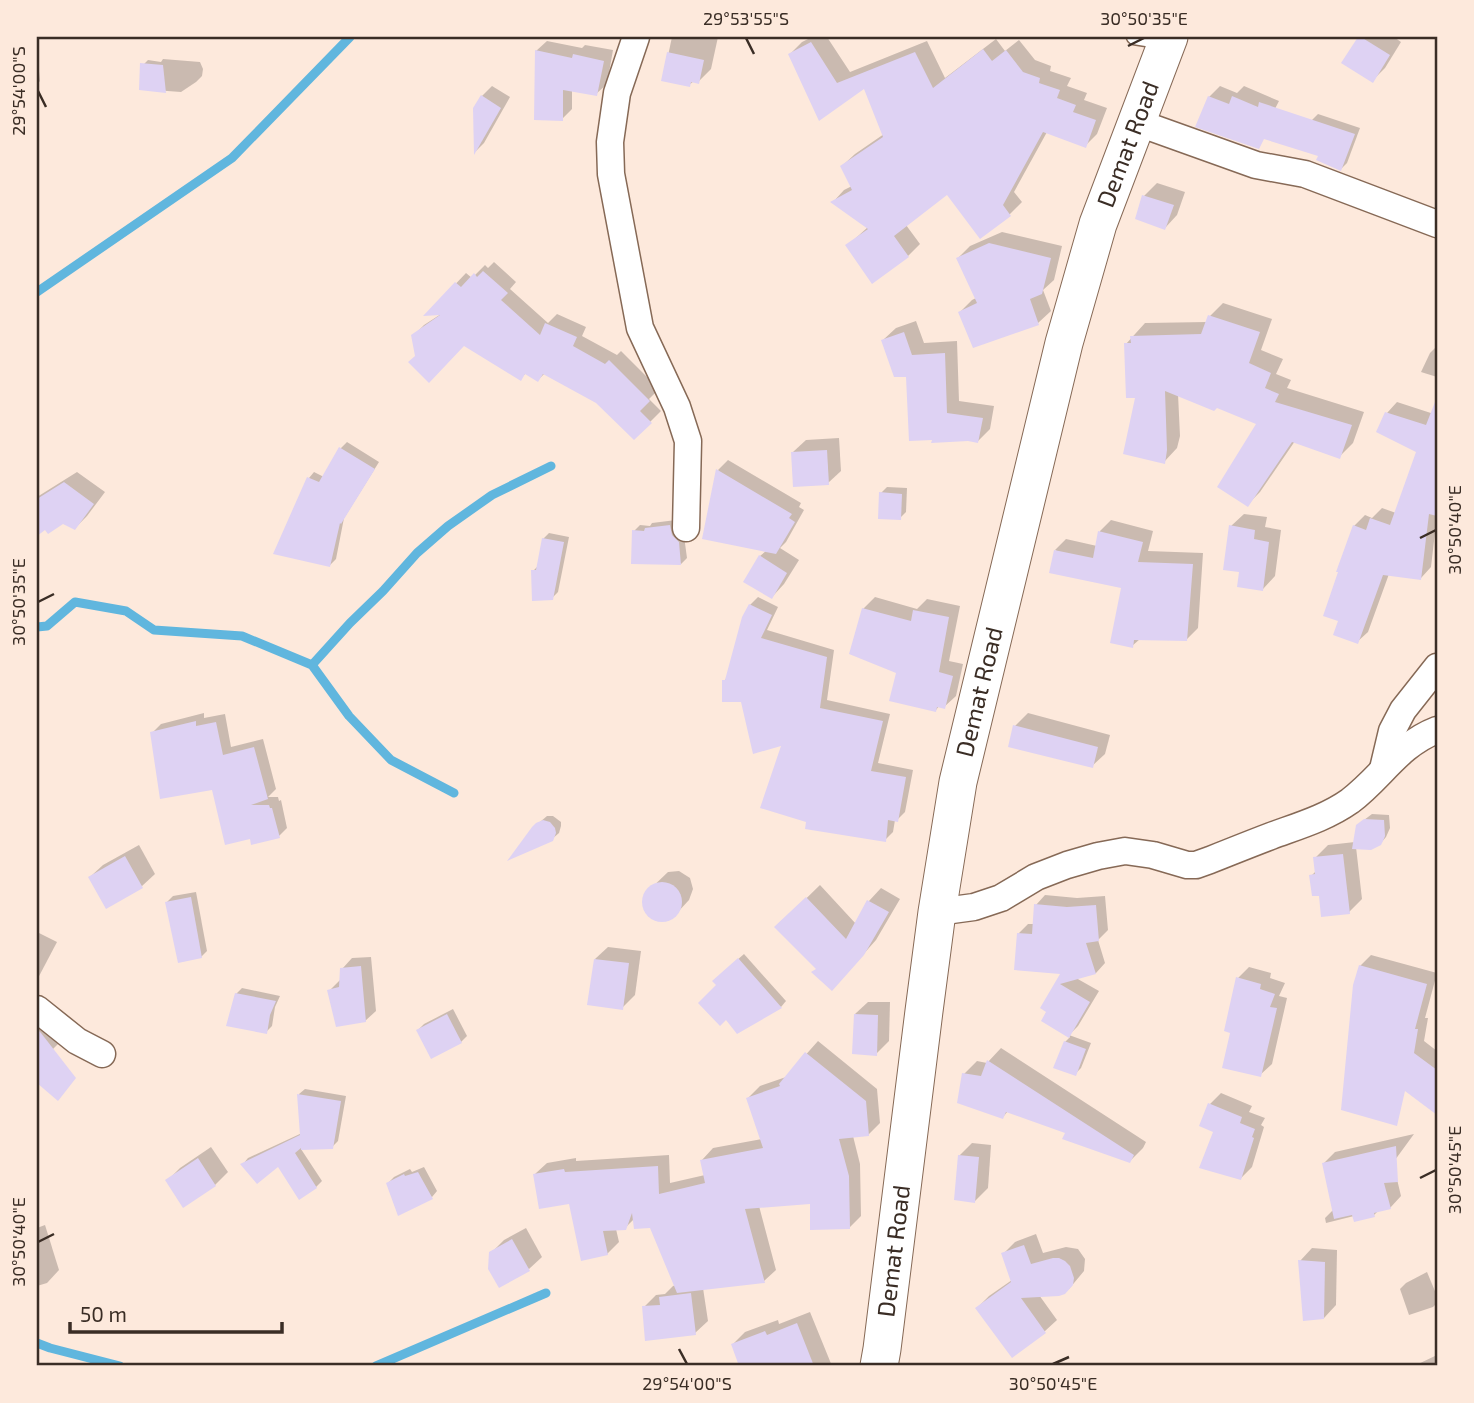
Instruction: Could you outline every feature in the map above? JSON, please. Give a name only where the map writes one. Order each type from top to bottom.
[{"type":"street","points":[[636,37],[617,93],[610,142],[611,174],[640,328],[677,407],[688,441],[687,527]]},
{"type":"street","name":"Demat Road","points":[[878,1366],[937,912],[958,782],[1065,343],[1098,224],[1136,122],[1156,38]]},
{"type":"street","points":[[1136,122],[1256,165],[1305,174],[1437,224]]},
{"type":"street","points":[[1383,770],[1392,731],[1403,710],[1437,667]]},
{"type":"street","points":[[937,912],[974,908],[1001,898],[1036,877],[1067,865],[1125,851],[1196,865],[1320,818],[1350,800],[1402,750],[1424,735],[1437,730]]},
{"type":"street","points":[[37,1009],[76,1041],[102,1054]]},
{"type":"building","points":[[1358,37],[1390,55],[1373,83],[1341,63]]},
{"type":"building","points":[[811,42],[837,83],[915,52],[933,88],[983,49],[992,61],[1006,50],[1023,72],[1040,78],[1039,83],[1060,90],[1057,98],[1076,105],[1073,112],[1096,120],[1086,148],[1043,132],[1003,205],[1011,216],[980,239],[947,195],[894,236],[909,257],[872,284],[845,245],[868,229],[830,202],[852,190],[840,166],[883,137],[864,89],[819,121],[788,54]]},
{"type":"building","points":[[535,50],[604,61],[597,96],[563,90],[563,121],[534,120]]},
{"type":"building","points":[[667,52],[704,60],[699,84],[691,82],[690,87],[661,81]]},
{"type":"building","points":[[140,63],[163,65],[166,93],[139,90]]},
{"type":"building","points":[[481,95],[501,108],[474,155],[473,108]]},
{"type":"building","points":[[1208,96],[1229,104],[1232,96],[1258,107],[1259,102],[1355,134],[1341,171],[1316,160],[1318,156],[1264,139],[1259,149],[1195,127]]},
{"type":"building","points":[[1142,195],[1174,205],[1165,230],[1135,219]]},
{"type":"building","points":[[989,243],[1051,258],[1042,294],[1030,299],[1039,325],[973,348],[958,312],[977,303],[956,258]]},
{"type":"building","points":[[483,271],[508,293],[501,300],[540,335],[545,323],[577,337],[573,346],[605,364],[609,360],[650,401],[640,411],[652,423],[634,440],[596,403],[543,374],[538,382],[525,374],[521,381],[464,346],[429,383],[408,362],[415,356],[411,335],[440,315],[423,316],[455,282],[461,287],[474,273],[477,277]]},
{"type":"building","points":[[1208,315],[1260,332],[1249,363],[1271,373],[1265,388],[1279,394],[1275,402],[1352,425],[1340,459],[1292,442],[1248,507],[1217,487],[1256,424],[1165,391],[1165,464],[1123,454],[1135,398],[1126,398],[1124,343],[1131,343],[1130,336],[1201,334]]},
{"type":"building","points":[[904,332],[912,355],[945,353],[947,413],[983,418],[978,443],[909,441],[906,377],[894,377],[881,340]]},
{"type":"building","points":[[1435,402],[1437,516],[1429,514],[1421,580],[1383,575],[1358,644],[1333,635],[1338,621],[1323,616],[1353,525],[1366,530],[1370,518],[1390,525],[1416,452],[1376,432],[1385,412],[1426,425]]},
{"type":"building","points":[[339,447],[375,469],[340,523],[330,567],[273,554],[307,477],[319,482]]},
{"type":"building","points":[[827,450],[829,485],[793,487],[791,452]]},
{"type":"building","points":[[716,469],[792,514],[789,518],[795,522],[776,554],[702,539]]},
{"type":"building","points":[[64,482],[94,504],[75,530],[63,524],[48,534],[45,530],[37,536],[37,499]]},
{"type":"building","points":[[879,492],[902,494],[901,520],[878,519]]},
{"type":"building","points":[[670,525],[672,535],[679,542],[681,565],[631,564],[632,530],[644,531],[645,528]]},
{"type":"building","points":[[1229,525],[1255,530],[1254,539],[1269,542],[1263,591],[1237,587],[1239,572],[1223,570]]},
{"type":"building","points":[[1098,531],[1143,542],[1138,562],[1193,564],[1187,641],[1134,640],[1133,648],[1110,643],[1121,588],[1049,573],[1054,550],[1093,558]]},
{"type":"building","points":[[542,538],[564,542],[553,600],[532,601],[531,570],[536,570]]},
{"type":"building","points":[[759,555],[787,573],[772,599],[743,582]]},
{"type":"building","points":[[749,604],[772,615],[761,638],[827,657],[820,708],[883,721],[871,771],[906,777],[898,822],[888,820],[886,842],[805,829],[806,822],[760,808],[781,746],[753,754],[741,702],[722,702],[722,680],[725,680],[742,617]]},
{"type":"building","points":[[862,608],[911,621],[913,610],[949,617],[939,672],[953,676],[945,709],[937,707],[936,712],[889,701],[896,673],[849,654]]},
{"type":"building","points":[[196,721],[196,726],[216,722],[223,755],[254,747],[268,799],[251,805],[269,805],[272,808],[280,838],[251,845],[250,839],[225,845],[212,790],[160,799],[150,732]]},
{"type":"building","points":[[1013,725],[1098,747],[1093,768],[1008,747]]},
{"type":"building","points":[[1364,819],[1384,820],[1383,841],[1371,850],[1352,849],[1356,825]]},
{"type":"building","points":[[543,820],[550,822],[555,828],[553,841],[507,861],[532,827]]},
{"type":"building","points":[[1343,854],[1350,914],[1321,917],[1319,896],[1312,896],[1309,875],[1315,874],[1313,857]]},
{"type":"building","points":[[125,856],[143,888],[106,909],[88,877]]},
{"type":"building","points":[[662,882],[676,888],[682,902],[676,916],[662,922],[648,916],[642,902],[648,888]]},
{"type":"building","points":[[191,897],[202,958],[178,963],[165,902]]},
{"type":"building","points":[[806,897],[846,939],[867,900],[889,912],[864,955],[832,991],[811,972],[816,969],[774,927]]},
{"type":"building","points":[[1034,904],[1067,907],[1096,905],[1099,941],[1086,943],[1096,974],[1060,984],[1090,1002],[1069,1038],[1041,1021],[1046,1012],[1040,1008],[1060,974],[1014,970],[1017,933],[1032,934]]},
{"type":"building","points":[[738,958],[782,1008],[737,1034],[726,1020],[720,1026],[698,1003],[716,985],[712,981]]},
{"type":"building","points":[[594,959],[629,963],[623,1010],[587,1005]]},
{"type":"building","points":[[1359,965],[1427,984],[1415,1029],[1418,1029],[1414,1053],[1437,1070],[1437,1115],[1405,1091],[1397,1126],[1341,1110],[1353,985]]},
{"type":"building","points":[[361,966],[366,1022],[336,1027],[327,990],[339,987],[340,968]]},
{"type":"building","points":[[1236,977],[1261,984],[1260,989],[1275,994],[1270,1007],[1277,1008],[1261,1077],[1222,1068],[1230,1033],[1224,1031]]},
{"type":"building","points":[[235,993],[276,1001],[270,1015],[267,1034],[226,1026]]},
{"type":"building","points":[[447,1014],[462,1043],[431,1059],[416,1030]]},
{"type":"building","points":[[854,1014],[878,1015],[877,1056],[852,1054]]},
{"type":"building","points":[[37,1029],[76,1078],[58,1101],[37,1083]]},
{"type":"building","points":[[1064,1041],[1086,1049],[1076,1076],[1053,1068]]},
{"type":"building","points":[[805,1052],[866,1101],[869,1136],[839,1139],[849,1176],[850,1229],[810,1230],[810,1204],[745,1209],[765,1283],[677,1293],[650,1228],[634,1229],[632,1213],[626,1230],[603,1231],[608,1255],[581,1261],[569,1204],[539,1209],[533,1174],[564,1169],[565,1172],[658,1166],[659,1194],[705,1183],[700,1160],[763,1148],[746,1098],[780,1086]]},
{"type":"building","points":[[987,1060],[1134,1155],[1130,1163],[1062,1139],[1065,1133],[1006,1112],[1003,1119],[957,1103],[962,1073],[981,1076]]},
{"type":"building","points":[[297,1094],[341,1101],[333,1149],[301,1148],[295,1153],[317,1188],[299,1200],[278,1167],[257,1184],[240,1164],[300,1135]]},
{"type":"building","points":[[1208,1103],[1242,1117],[1240,1123],[1255,1129],[1241,1180],[1199,1168],[1213,1132],[1199,1126]]},
{"type":"building","points":[[1396,1146],[1398,1182],[1384,1183],[1391,1209],[1374,1213],[1375,1217],[1354,1222],[1352,1215],[1334,1219],[1322,1163]]},
{"type":"building","points":[[958,1155],[979,1157],[975,1203],[954,1200]]},
{"type":"building","points":[[198,1158],[216,1186],[183,1208],[165,1180]]},
{"type":"building","points":[[418,1172],[433,1199],[398,1216],[386,1183],[404,1174],[405,1176]]},
{"type":"building","points":[[512,1239],[530,1271],[499,1288],[488,1269],[489,1252]]},
{"type":"building","points":[[1024,1245],[1031,1264],[1059,1258],[1070,1266],[1074,1278],[1073,1285],[1065,1294],[1021,1298],[1046,1333],[1012,1358],[975,1308],[1011,1282],[1001,1253]]},
{"type":"building","points":[[1298,1260],[1325,1262],[1324,1319],[1303,1321]]},
{"type":"building","points":[[691,1293],[696,1335],[645,1341],[642,1306],[660,1305],[659,1297]]},
{"type":"building","points":[[797,1323],[814,1366],[739,1366],[731,1344],[765,1331],[767,1335]]},
{"type":"waterway","points":[[37,292],[232,158],[350,37]]},
{"type":"waterway","points":[[312,665],[417,553],[448,526],[492,495],[551,466]]},
{"type":"waterway","points":[[37,627],[47,626],[75,602],[126,611],[154,630],[242,636],[312,665],[349,716],[391,760],[454,793]]},
{"type":"waterway","points":[[376,1366],[546,1293]]},
{"type":"waterway","points":[[37,1343],[120,1366]]}]
